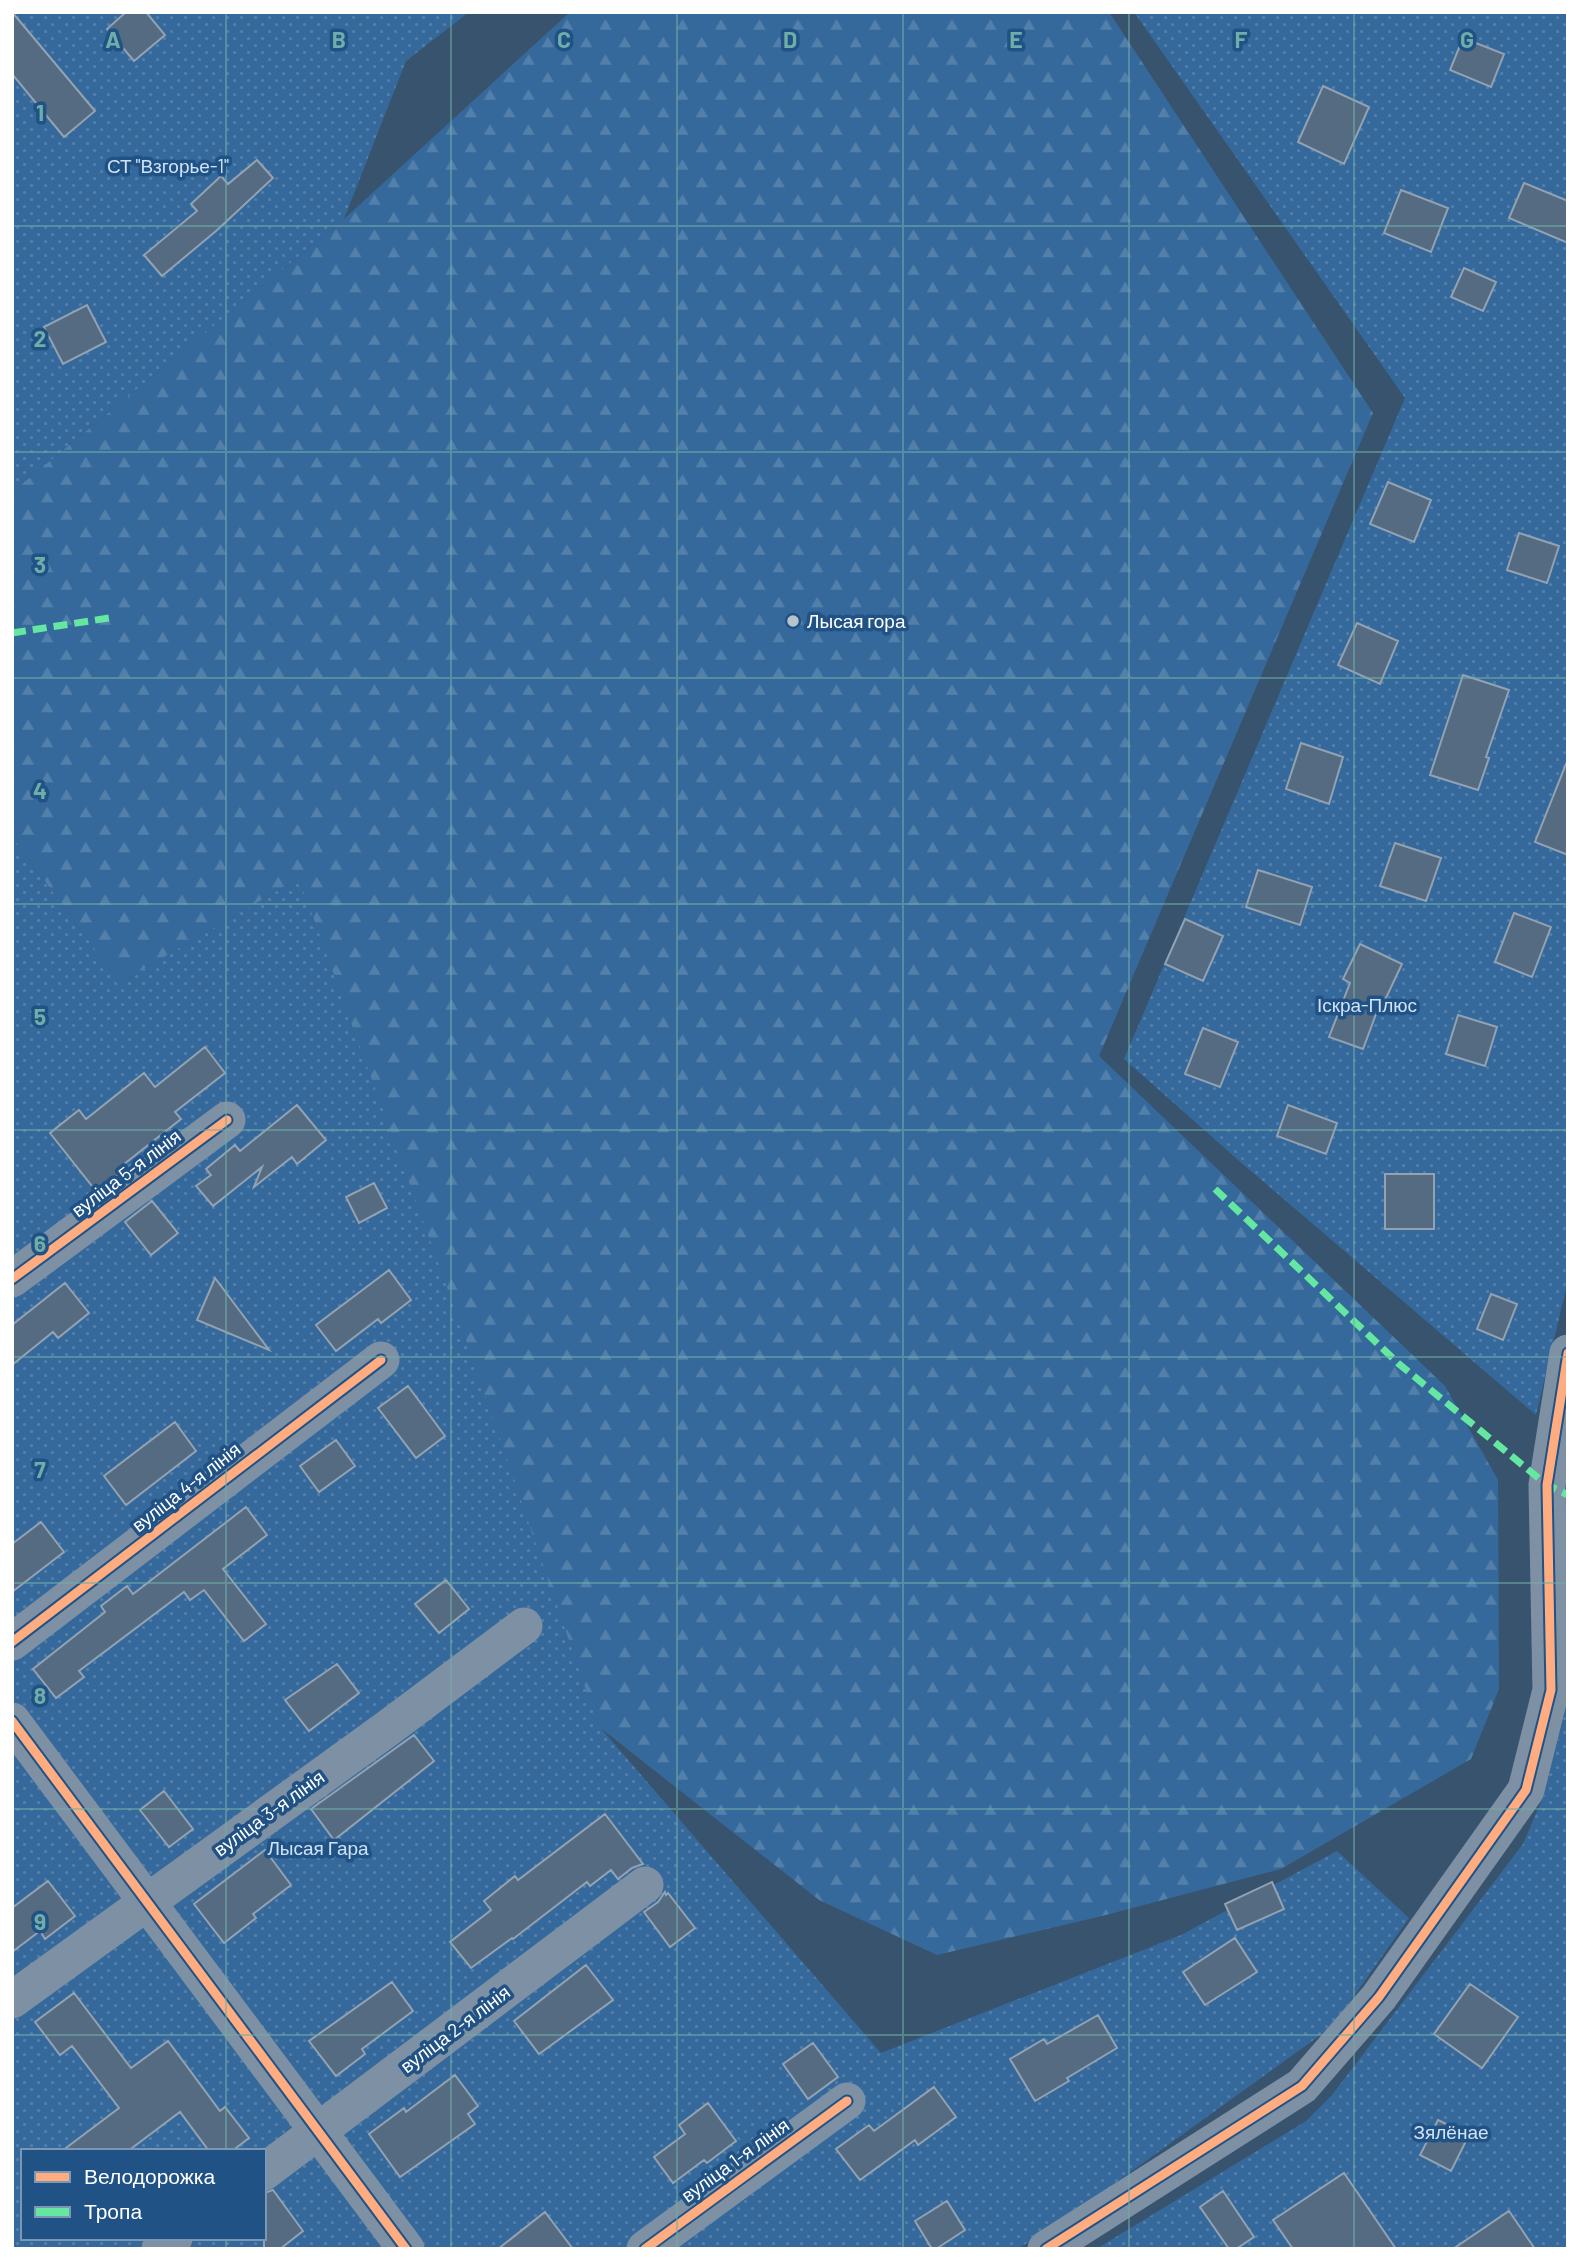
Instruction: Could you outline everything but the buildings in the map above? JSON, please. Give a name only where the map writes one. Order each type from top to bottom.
[{"type":"street","name":"вуліца 5-я лінія","points":[[12,1279],[227,1120]]},
{"type":"street","points":[[1046,2249],[1302,2086],[1379,1997],[1526,1790],[1551,1690],[1547,1485],[1568,1353]]},
{"type":"street","name":"вуліца 4-я лінія","points":[[12,1642],[381,1360]]},
{"type":"street","name":"вуліца 3-я лінія","points":[[12,2000],[388,1728],[524,1626]]},
{"type":"street","points":[[12,1721],[406,2249]]},
{"type":"street","name":"вуліца 2-я лінія","points":[[266,2171],[645,1885]]},
{"type":"street","name":"вуліца 1-я лінія","points":[[645,2249],[847,2101]]},
{"type":"green space","name":"СТ \"Взгорье-1\"","points":[[12,12],[469,12],[406,61],[344,219],[12,492]]},
{"type":"green space","points":[[570,12],[1109,12],[1373,413],[1099,1056],[1445,1386],[1498,1480],[1499,1689],[1471,1759],[1281,1869],[1102,1916],[937,1955],[819,1900],[598,1726],[299,878],[120,983],[12,837],[12,492],[344,219]]},
{"type":"green space","name":"Іскра-Плюс","points":[[1134,12],[1568,12],[1568,1280],[1536,1415],[1124,1059],[1405,398]]},
{"type":"green space","name":"Лысая Гара","points":[[12,837],[120,983],[299,878],[465,1337],[598,1725],[881,2053],[1181,1935],[1337,1851],[1409,1918],[1333,2026],[1050,2230],[1017,2249],[12,2249]]},
{"type":"green space","name":"Зялёнае","points":[[1568,1699],[1568,2249],[1096,2249],[1306,2121],[1332,2095],[1523,1844],[1544,1795]]},
{"type":"marked path","points":[[12,633],[109,618]]},
{"type":"marked path","points":[[1215,1189],[1399,1364],[1547,1485],[1568,1495]]},
{"type":"cycle path","points":[[12,1279],[227,1120]]},
{"type":"cycle path","points":[[1046,2249],[1302,2086],[1379,1997],[1526,1790],[1551,1690],[1547,1485],[1568,1353]]},
{"type":"cycle path","points":[[12,1642],[381,1360]]},
{"type":"cycle path","points":[[12,1721],[406,2249]]},
{"type":"cycle path","points":[[645,2249],[847,2101]]},
{"type":"place","name":"Лысая гора","points":[[793,621]]}]
